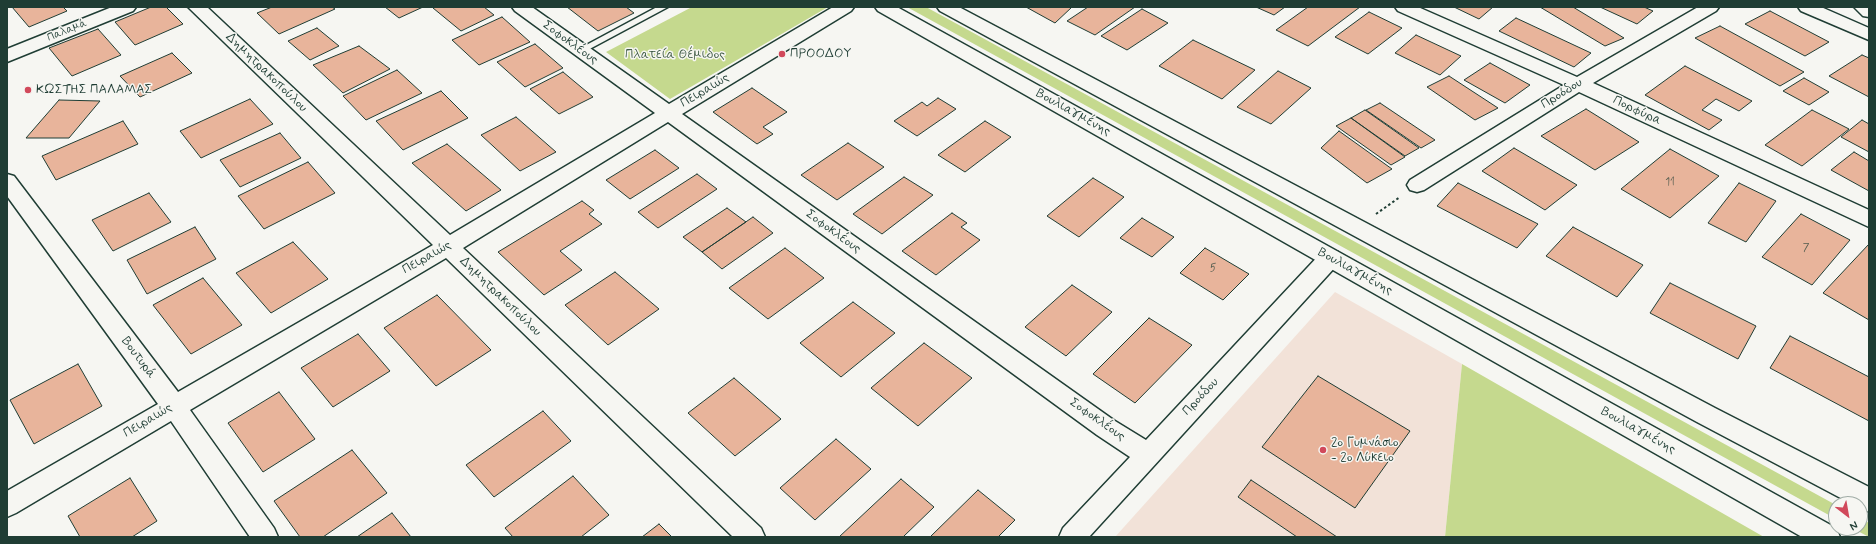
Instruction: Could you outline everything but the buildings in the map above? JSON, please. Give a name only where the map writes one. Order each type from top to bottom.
[{"type":"street","name":"Παλαμά","points":[[7,56],[127,7]]},
{"type":"street","name":"Δημητρακοπούλου","points":[[196,7],[752,537]]},
{"type":"street","name":"Σοφοκλέους","points":[[521,7],[1106,428],[1147,454]]},
{"type":"street","name":"Πειραιώς","points":[[7,505],[447,247],[845,7]]},
{"type":"street","name":"Βουλιαγμένης","points":[[884,7],[1827,537]]},
{"type":"street","points":[[946,7],[1357,228],[1869,500]]},
{"type":"street","points":[[964,7],[980,25]]},
{"type":"street","name":"Πορφύρα","points":[[1404,7],[1578,84],[1869,219]]},
{"type":"street","name":"Προόδου","points":[[1417,185],[1578,84],[1710,7]]},
{"type":"street","points":[[1807,7],[1869,35]]},
{"type":"street","points":[[1863,7],[1869,12]]},
{"type":"street","name":"Βουτυρά","points":[[7,181],[174,406],[265,537]]},
{"type":"street","name":"Προόδου","points":[[1072,537],[1147,454],[1330,258]]},
{"type":"lane","points":[[581,50],[664,7]]},
{"type":"path","points":[[1357,228],[1417,185]]},
{"type":"shaded area","name":"2ο Γυμνάσιο - 2ο Λύκειο","points":[[1335,292],[1462,364],[1445,537],[1115,537]]},
{"type":"green space","name":"Πλατεία Θέμιδος","points":[[692,7],[828,7],[670,99],[606,52]]},
{"type":"green space","points":[[907,7],[926,7],[1828,501],[1828,515]]},
{"type":"green space","points":[[1462,364],[1764,537],[1445,537]]},
{"type":"green space","points":[[1868,522],[1869,523],[1869,537],[1867,536]]},
{"type":"place","name":"ΠΡΟΟΔΟΥ","points":[[782,54]]},
{"type":"place","name":"ΚΩΣΤΗΣ ΠΑΛΑΜΑΣ","points":[[28,90]]},
{"type":"place","name":"2ο Γυμνάσιο - 2ο Λύκειο","points":[[1323,450]]}]
